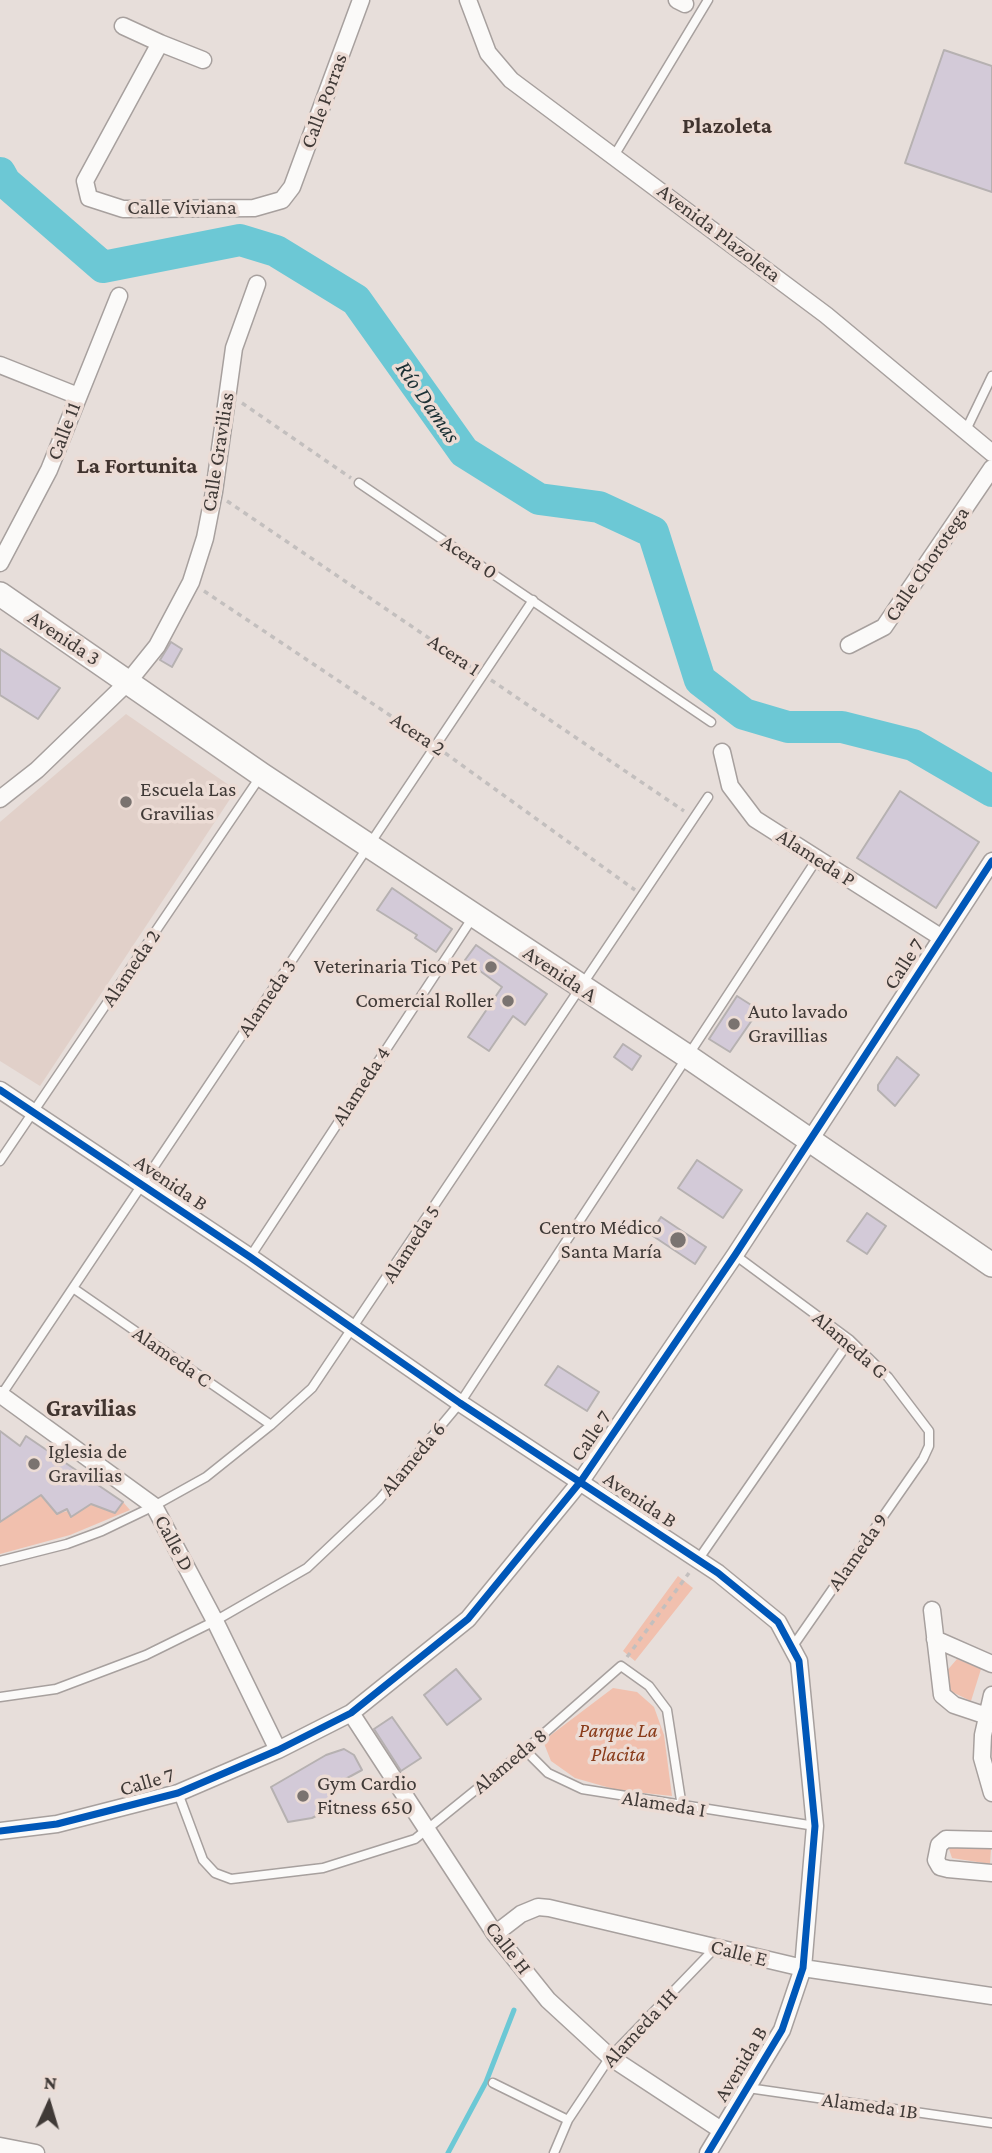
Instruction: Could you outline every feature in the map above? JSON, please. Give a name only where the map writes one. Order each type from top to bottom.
[{"type":"street","name":"Calle Porras","points":[[282,200],[292,187],[362,0]]},
{"type":"street","name":"Avenida Plazoleta","points":[[468,0],[488,53],[511,80],[826,315],[992,453]]},
{"type":"street","points":[[122,26],[203,60]]},
{"type":"street","name":"Calle Viviana","points":[[160,43],[85,181],[89,198],[122,209],[254,208],[282,200]]},
{"type":"street","name":"Calle Gravilias","points":[[0,799],[37,770],[128,682],[157,646],[191,582],[205,538],[214,492],[234,348],[257,284]]},
{"type":"street","name":"Calle 11","points":[[0,562],[49,470],[119,296]]},
{"type":"street","points":[[0,365],[78,396]]},
{"type":"street","name":"Calle Chorotega","points":[[849,645],[884,627],[992,468]]},
{"type":"street","name":"Avenida 3","points":[[0,594],[128,682]]},
{"type":"street","name":"Avenida A","points":[[128,682],[262,775],[687,1056],[992,1265]]},
{"type":"street","name":"Alameda P","points":[[722,752],[730,786],[755,819],[942,938]]},
{"type":"street","name":"Calle 7","points":[[0,1831],[57,1824],[177,1793],[278,1750],[351,1713],[468,1619],[581,1481],[810,1142],[992,861]]},
{"type":"street","name":"Avenida B","points":[[0,1090],[250,1257],[460,1403],[745,1592],[778,1622],[799,1661],[815,1826],[803,1968],[782,2030],[708,2153]]},
{"type":"street","name":"Calle D","points":[[1,1396],[154,1506],[215,1621],[278,1750]]},
{"type":"street","points":[[932,1610],[942,1695],[954,1705],[987,1716]]},
{"type":"street","points":[[935,1639],[992,1664]]},
{"type":"street","points":[[992,1697],[982,1758],[992,1793]]},
{"type":"street","name":"Calle H","points":[[351,1713],[495,1934],[548,2000],[610,2057],[721,2130]]},
{"type":"street","points":[[992,1840],[946,1839],[939,1845],[936,1860],[940,1867],[948,1869],[992,1873]]},
{"type":"street","name":"Calle E","points":[[495,1934],[522,1914],[538,1907],[567,1910],[803,1968],[992,1996]]},
{"type":"street","points":[[0,2146],[36,2153]]},
{"type":"lane","points":[[614,156],[708,0]]},
{"type":"lane","points":[[965,432],[992,376]]},
{"type":"lane","name":"Acera 0","points":[[359,483],[711,722]]},
{"type":"lane","name":"Alameda 3","points":[[1,1396],[533,600]]},
{"type":"lane","name":"Alameda 2","points":[[0,1161],[262,775]]},
{"type":"lane","name":"Alameda 5","points":[[0,1561],[67,1544],[154,1506],[206,1477],[312,1388],[708,797]]},
{"type":"lane","points":[[687,1056],[817,859]]},
{"type":"lane","name":"Alameda 4","points":[[250,1257],[473,916]]},
{"type":"lane","name":"Alameda 6","points":[[0,1697],[57,1689],[146,1655],[215,1621],[307,1568],[379,1500],[460,1403],[687,1056]]},
{"type":"lane","name":"Alameda G","points":[[735,1255],[850,1340],[888,1377],[929,1431],[929,1446],[923,1459]]},
{"type":"lane","name":"Alameda C","points":[[73,1288],[271,1425]]},
{"type":"lane","points":[[698,1560],[850,1340]]},
{"type":"lane","name":"Alameda 9","points":[[793,1646],[923,1459]]},
{"type":"lane","points":[[621,1666],[649,1686],[667,1710],[682,1807]]},
{"type":"lane","name":"Alameda 8","points":[[177,1793],[202,1860],[215,1873],[231,1879],[323,1868],[415,1839],[525,1750],[621,1666]]},
{"type":"lane","name":"Alameda I","points":[[525,1750],[548,1773],[582,1789],[815,1826]]},
{"type":"lane","name":"Alameda 1H","points":[[554,2153],[568,2120],[610,2057],[716,1947]]},
{"type":"lane","points":[[493,2083],[568,2120]]},
{"type":"lane","name":"Alameda 1B","points":[[748,2088],[992,2123]]},
{"type":"path","points":[[228,393],[359,483]]},
{"type":"path","points":[[621,1666],[698,1560]]},
{"type":"shaded area","points":[[126,714],[236,790],[40,1086],[0,1061],[0,822]]},
{"type":"green space","points":[[47,1491],[55,1504],[51,1508],[57,1514],[91,1504],[115,1513],[123,1502],[130,1510],[70,1535],[0,1554],[0,1522]]},
{"type":"green space","points":[[678,1576],[693,1588],[635,1661],[623,1651]]},
{"type":"green space","points":[[957,1659],[981,1669],[971,1701],[950,1691],[945,1673]]},
{"type":"green space","name":"Parque La Placita","points":[[613,1688],[637,1692],[654,1707],[664,1735],[672,1796],[617,1790],[575,1778],[551,1761],[543,1741]]},
{"type":"green space","points":[[954,1845],[991,1848],[990,1864],[952,1858],[949,1849]]},
{"type":"building","points":[[944,50],[992,66],[992,192],[905,163]]},
{"type":"building","points":[[171,642],[182,649],[172,667],[160,660]]},
{"type":"building","points":[[0,649],[60,688],[38,719],[0,695]]},
{"type":"building","points":[[900,791],[979,842],[936,908],[857,858]]},
{"type":"building","points":[[392,888],[452,929],[436,952],[415,938],[417,935],[377,910]]},
{"type":"building","points":[[476,945],[547,994],[525,1025],[513,1016],[489,1051],[468,1037],[502,987],[465,960]]},
{"type":"building","name":"Auto lavado Gravillias","points":[[737,996],[759,1010],[730,1052],[709,1039]]},
{"type":"building","points":[[623,1044],[641,1056],[632,1070],[614,1057]]},
{"type":"building","points":[[897,1057],[919,1075],[895,1106],[878,1090],[878,1085]]},
{"type":"building","points":[[697,1160],[742,1190],[723,1218],[678,1188]]},
{"type":"building","points":[[867,1213],[886,1226],[867,1254],[847,1241]]},
{"type":"building","name":"Centro Médico Santa María","points":[[661,1217],[706,1247],[695,1264],[650,1234]]},
{"type":"building","points":[[558,1366],[599,1392],[587,1411],[545,1385]]},
{"type":"building","name":"Iglesia de Gravilias","points":[[0,1431],[20,1446],[26,1436],[123,1502],[115,1513],[91,1504],[71,1517],[67,1509],[57,1514],[41,1495],[0,1522]]},
{"type":"building","points":[[456,1669],[481,1699],[447,1725],[424,1695]]},
{"type":"building","points":[[392,1717],[421,1758],[401,1771],[374,1729]]},
{"type":"building","name":"Gym Cardio Fitness 650","points":[[344,1749],[354,1755],[362,1770],[327,1789],[336,1806],[312,1818],[288,1822],[271,1787],[326,1755]]},
{"type":"waterway","name":"Río Damas","points":[[0,173],[5,182],[103,267],[240,240],[276,251],[356,300],[464,452],[539,499],[599,507],[653,532],[700,680],[744,714],[788,727],[842,727],[913,745],[992,791]]},
{"type":"waterway","points":[[448,2153],[486,2082],[514,2010]]},
{"type":"cycle path","points":[[0,1831],[57,1824],[178,1793],[278,1750],[351,1713],[468,1619],[581,1481],[735,1255],[992,861]]},
{"type":"cycle path","points":[[0,1090],[250,1257],[460,1403],[718,1573],[778,1622],[799,1661],[815,1826],[803,1968],[782,2030],[708,2153]]},
{"type":"place","name":"Escuela Las Gravilias","points":[[126,802]]},
{"type":"place","name":"Veterinaria Tico Pet","points":[[491,967]]},
{"type":"place","name":"Comercial Roller","points":[[508,1001]]},
{"type":"place","name":"Auto lavado Gravillias","points":[[734,1024]]},
{"type":"place","name":"Centro Médico Santa María","points":[[678,1240]]},
{"type":"place","name":"Iglesia de Gravilias","points":[[34,1464]]},
{"type":"place","name":"Gym Cardio Fitness 650","points":[[303,1796]]},
{"type":"district","name":"Plazoleta","points":[[727,126]]},
{"type":"district","name":"La Fortunita","points":[[137,466]]},
{"type":"district","name":"Gravilias","points":[[91,1409]]}]
